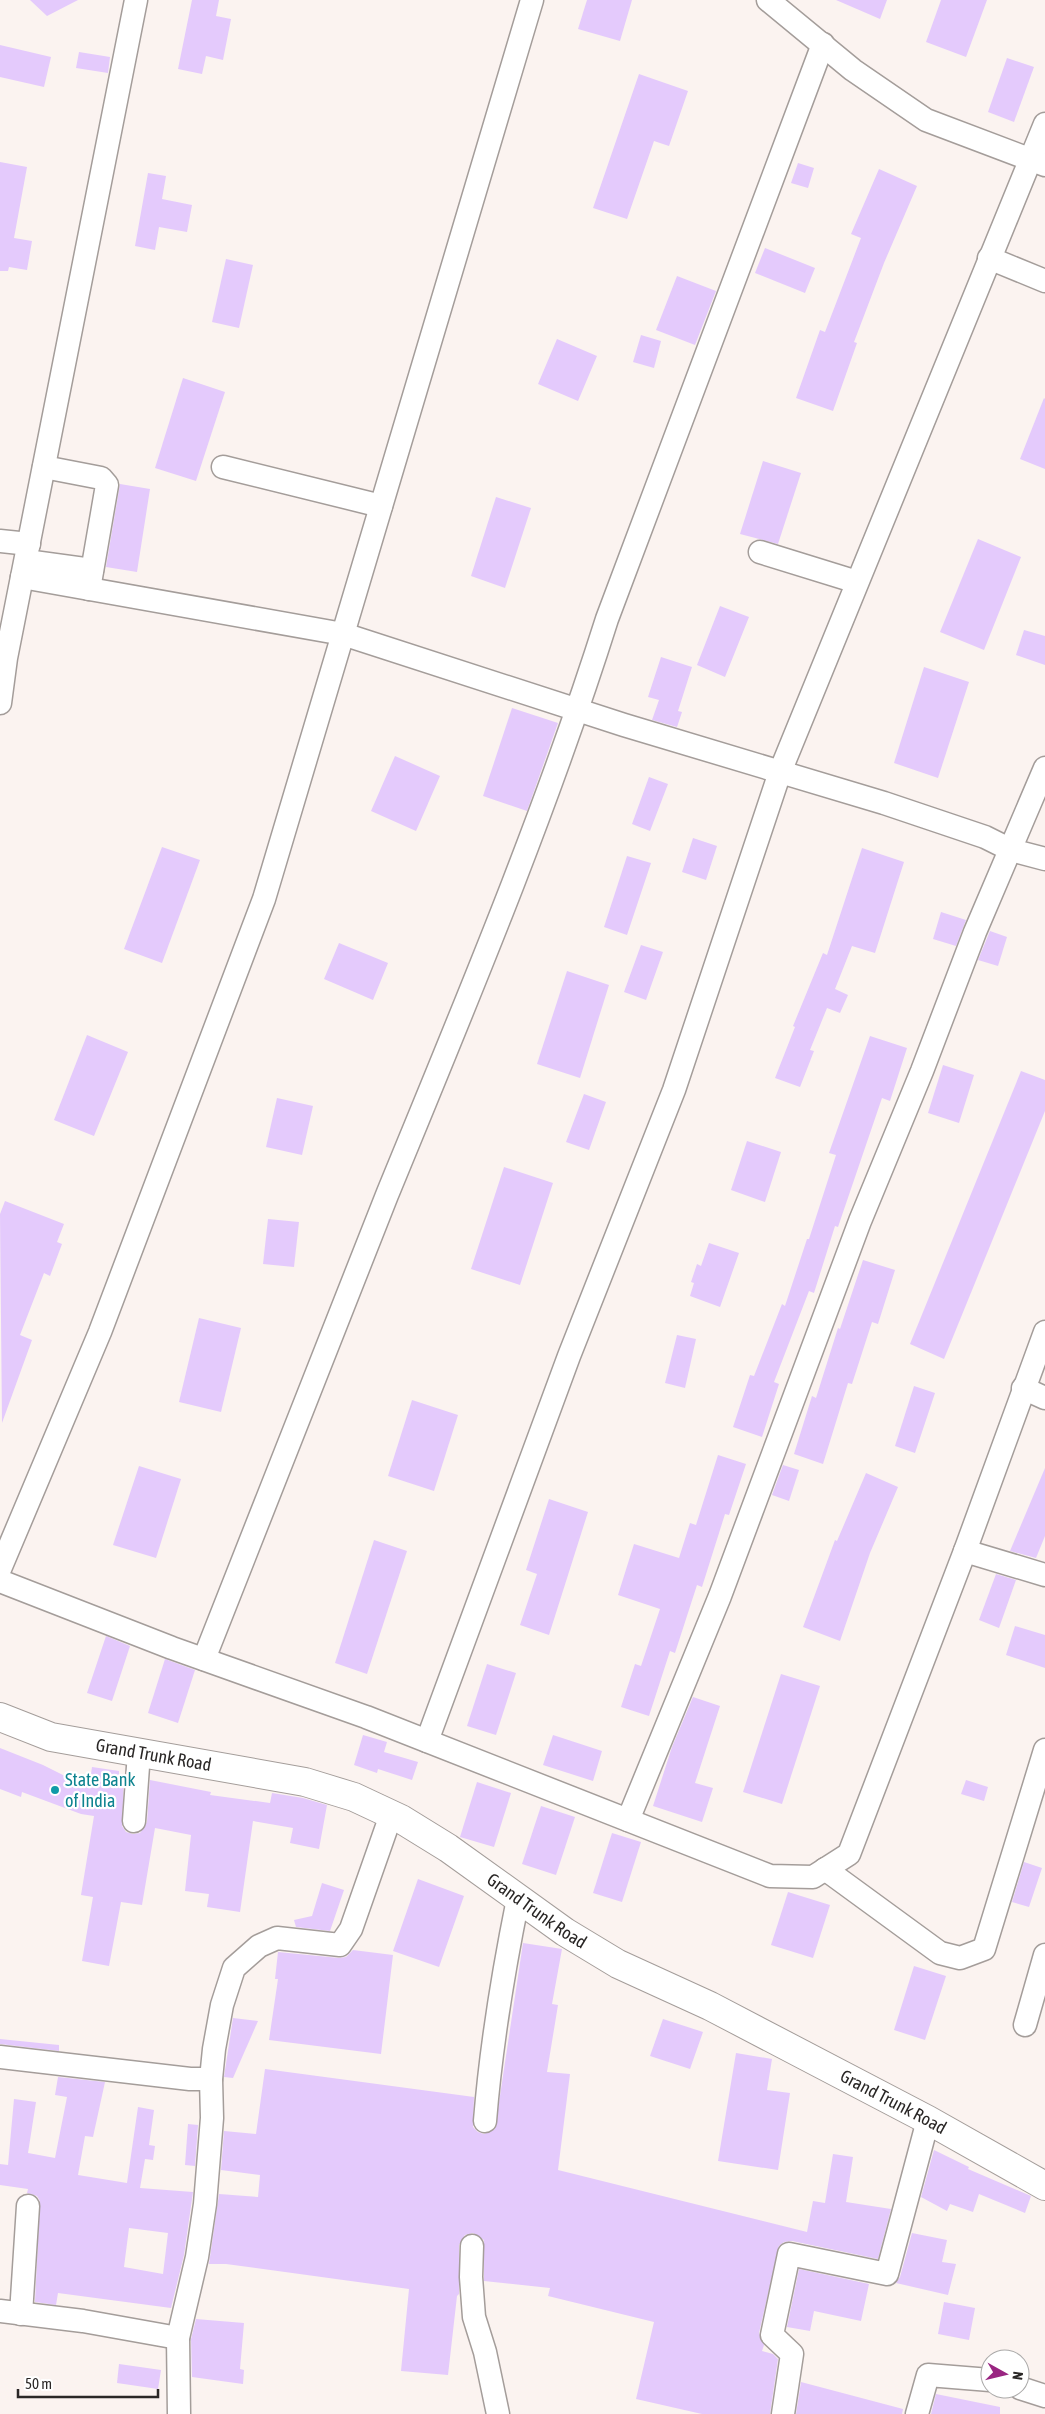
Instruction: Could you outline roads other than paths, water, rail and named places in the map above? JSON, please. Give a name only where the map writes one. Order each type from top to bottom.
[{"type":"main road","name":"Grand Trunk Road","points":[[0,1717],[51,1737],[305,1782],[354,1797],[392,1815],[448,1848],[565,1932],[618,1964],[710,2006],[928,2120],[1045,2186]]},
{"type":"street","points":[[0,703],[6,658],[8,610],[26,561],[136,0]]},
{"type":"street","points":[[0,1569],[100,1332],[264,899],[532,0]]},
{"type":"street","points":[[768,0],[853,70],[926,120],[1038,162]]},
{"type":"street","points":[[204,1659],[387,1197],[526,854],[555,767],[578,711],[607,619],[823,44]]},
{"type":"street","points":[[427,1740],[569,1356],[674,1090],[780,772],[989,258],[1038,162],[1045,124]]},
{"type":"street","points":[[989,258],[1045,281]]},
{"type":"street","points":[[44,467],[101,478],[106,486],[91,579]]},
{"type":"street","points":[[224,467],[381,506]]},
{"type":"street","points":[[0,541],[26,561],[91,579],[343,634],[578,711],[966,830],[1010,850],[1045,860]]},
{"type":"street","points":[[760,552],[857,582]]},
{"type":"street","points":[[628,1820],[720,1596],[860,1221],[1045,768]]},
{"type":"street","points":[[0,1581],[204,1659],[427,1740],[770,1876],[813,1877],[849,1854],[965,1551],[1045,1332]]},
{"type":"street","points":[[1023,1388],[1045,1398]]},
{"type":"street","points":[[965,1551],[1045,1575]]},
{"type":"street","points":[[825,1870],[940,1953],[960,1958],[984,1949],[1045,1750]]},
{"type":"street","points":[[134,1821],[140,1753]]},
{"type":"street","points":[[179,2414],[178,2338],[197,2257],[205,2204],[212,2118],[211,2079],[218,2026],[234,1968],[259,1946],[277,1938],[340,1945],[351,1929],[392,1815]]},
{"type":"street","points":[[485,2120],[502,1975],[518,1899]]},
{"type":"street","points":[[1025,2025],[1045,1955]]},
{"type":"street","points":[[0,2057],[190,2079],[211,2079]]},
{"type":"street","points":[[783,2414],[792,2354],[772,2335],[789,2254],[887,2274],[928,2120]]},
{"type":"street","points":[[28,2206],[10,2312],[83,2321],[178,2338]]},
{"type":"street","points":[[472,2246],[471,2277],[474,2317],[485,2352],[498,2414]]},
{"type":"street","points":[[917,2414],[928,2375],[980,2379]]},
{"type":"street","points":[[1030,2391],[1045,2396]]},
{"type":"place","name":"State Bank of India","points":[[55,1790]]}]
